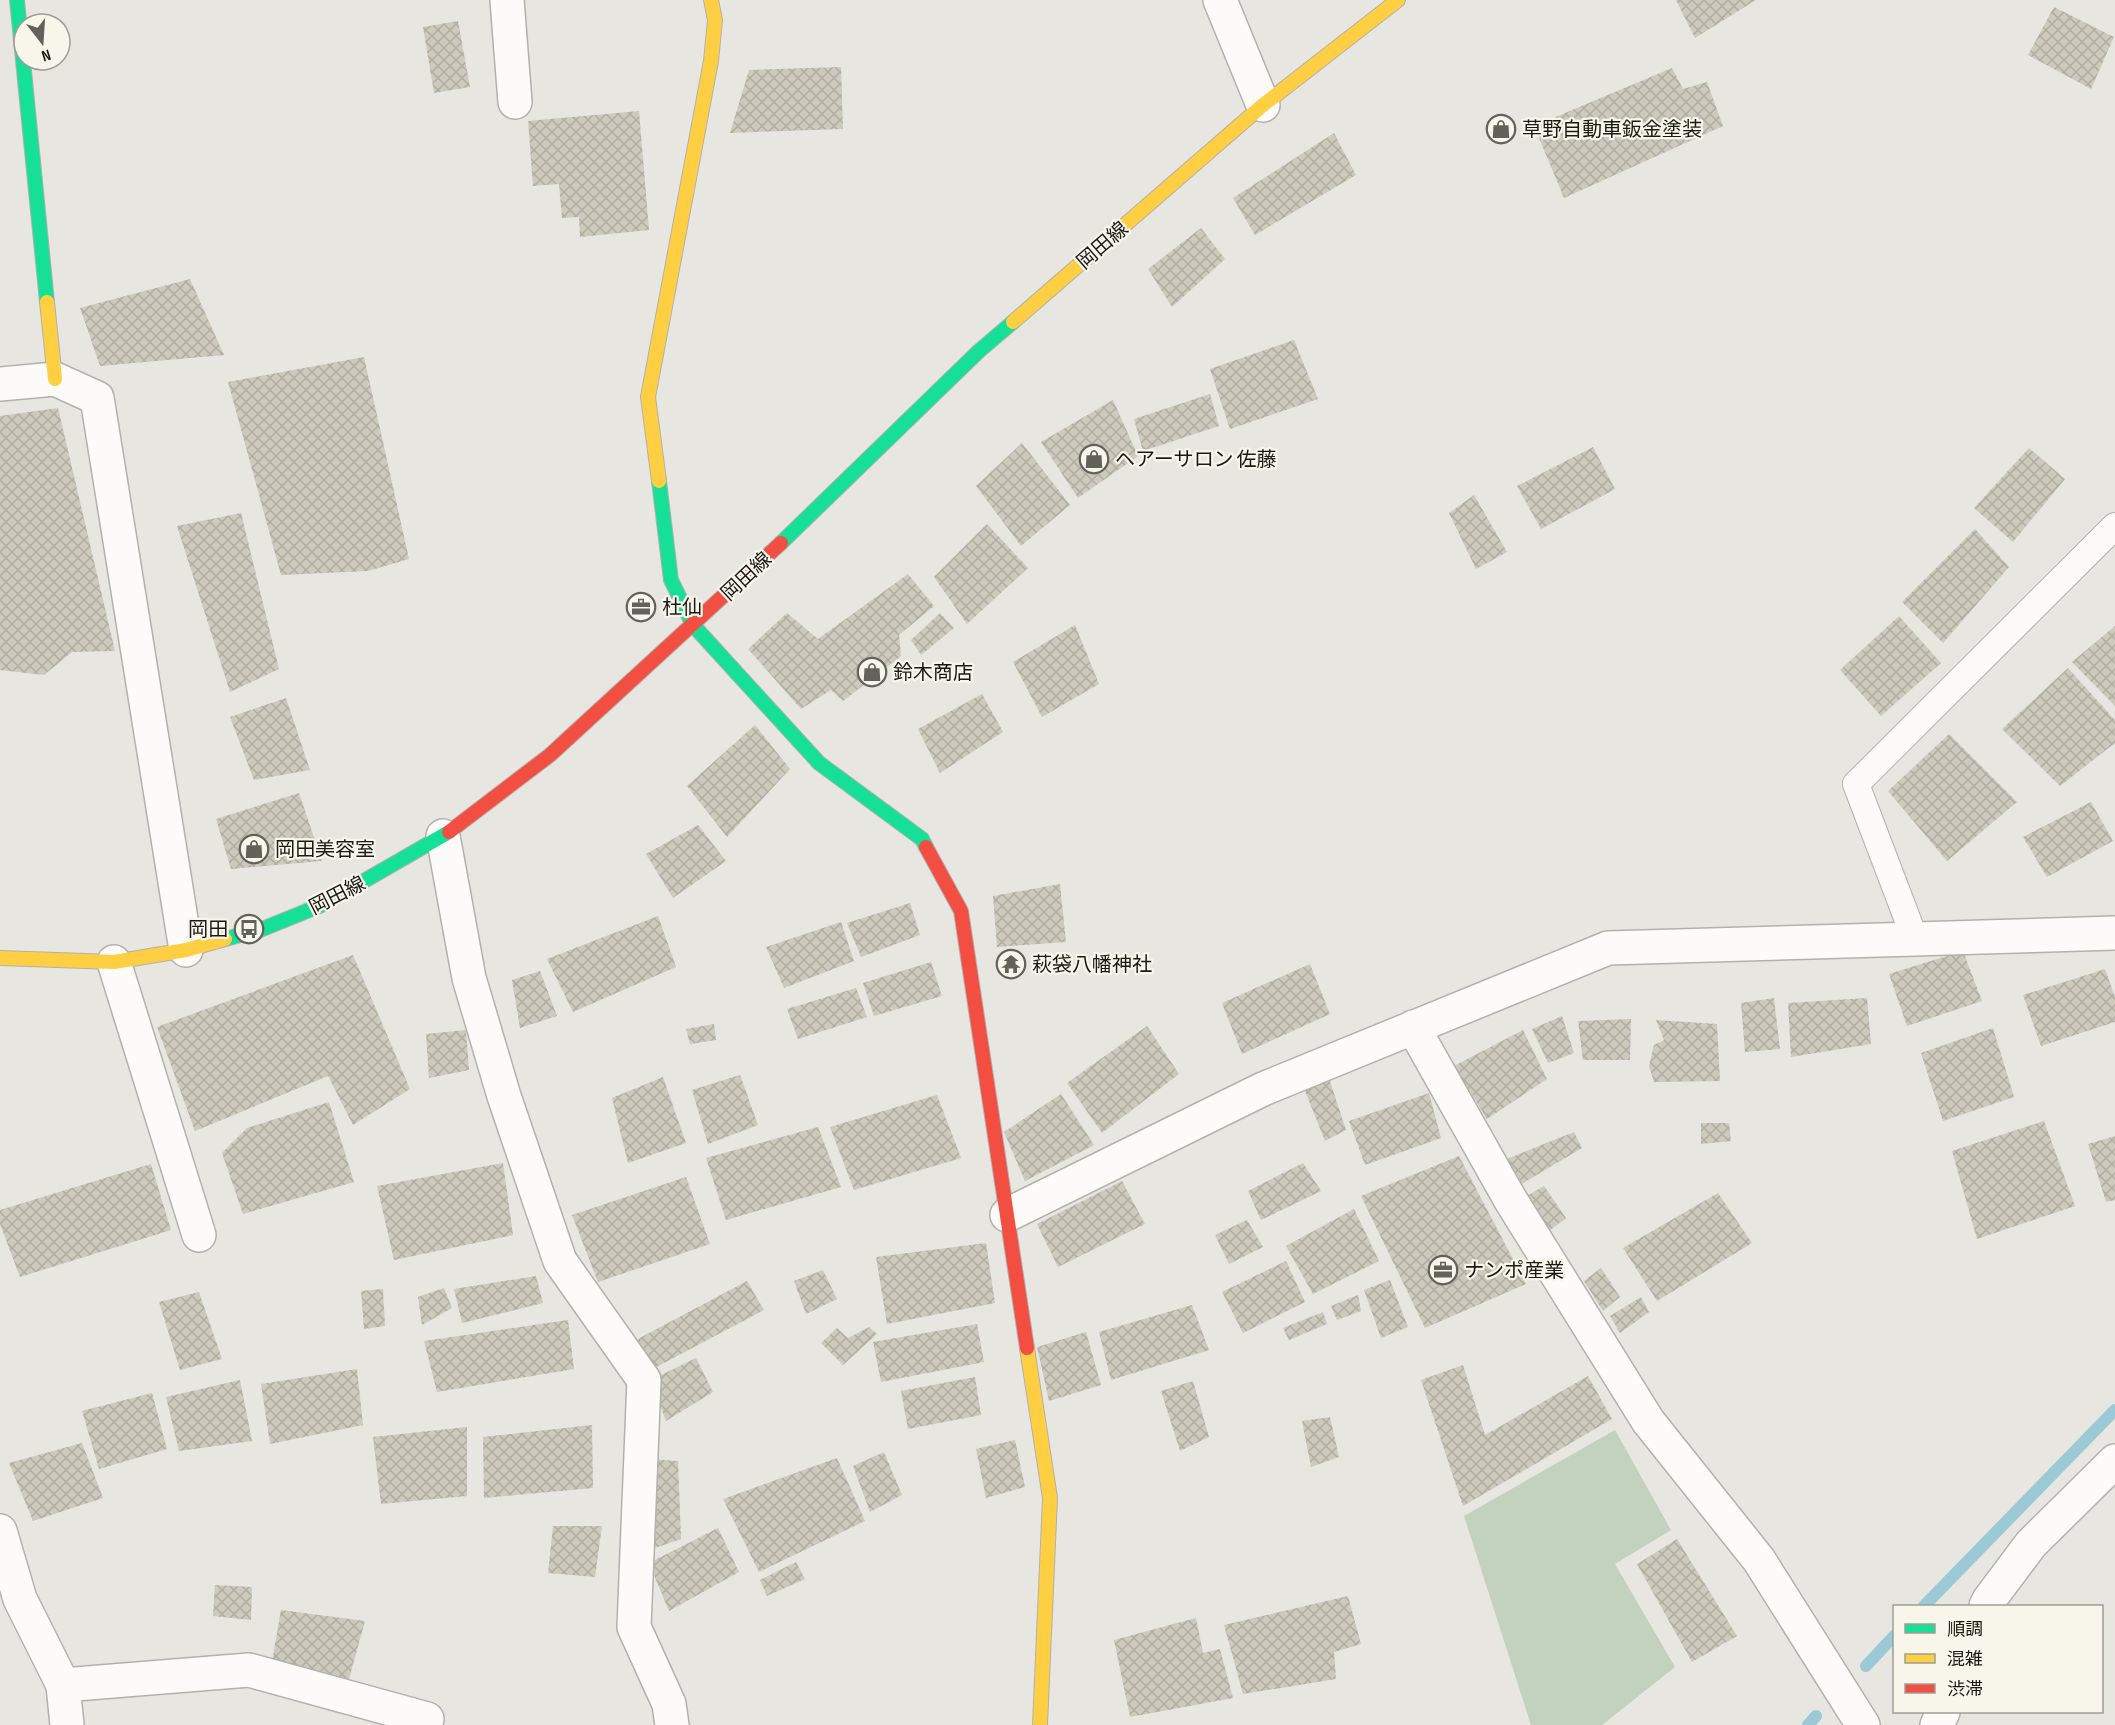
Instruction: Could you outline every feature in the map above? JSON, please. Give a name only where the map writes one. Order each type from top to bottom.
[{"type":"street","points":[[17,0],[55,379]]},
{"type":"street","points":[[507,0],[515,102]]},
{"type":"street","points":[[711,0],[715,20],[711,61],[648,397],[671,580],[693,625],[819,763],[922,839],[961,910],[1050,1498],[1040,1725]]},
{"type":"street","points":[[1220,0],[1263,105]]},
{"type":"street","name":"岡田線","points":[[0,958],[114,962],[186,950],[260,930],[324,904],[443,836],[550,755],[749,574],[979,351],[1263,105],[1398,0]]},
{"type":"street","points":[[0,384],[55,379],[97,398],[186,950]]},
{"type":"street","points":[[443,836],[469,978],[504,1096],[560,1262],[644,1380],[634,1627],[669,1704],[672,1725]]},
{"type":"street","points":[[1007,1215],[1263,1089],[1608,948],[2115,933]]},
{"type":"street","points":[[114,962],[200,1235]]},
{"type":"street","points":[[1413,1027],[1510,1199],[1648,1421],[1760,1560],[1863,1725]]},
{"type":"street","points":[[1986,1605],[2031,1544],[2115,1461]]},
{"type":"street","points":[[0,1531],[20,1599],[63,1684],[67,1725]]},
{"type":"street","points":[[63,1684],[249,1670],[427,1719]]},
{"type":"lane","points":[[1915,939],[1856,784],[2115,526]]},
{"type":"green space","points":[[1615,1430],[1671,1530],[1615,1564],[1675,1667],[1602,1725],[1531,1725],[1464,1516]]},
{"type":"building","points":[[1676,0],[1756,0],[1695,38]]},
{"type":"building","points":[[2054,7],[2114,37],[2091,89],[2028,55]]},
{"type":"building","points":[[458,21],[470,87],[434,93],[423,27]]},
{"type":"building","points":[[841,67],[843,129],[730,133],[749,70]]},
{"type":"building","points":[[1672,68],[1683,89],[1707,82],[1723,126],[1564,198],[1534,126]]},
{"type":"building","points":[[639,111],[649,230],[580,237],[579,217],[562,218],[559,184],[533,186],[528,121]]},
{"type":"building","points":[[1334,133],[1356,175],[1255,235],[1233,198]]},
{"type":"building","points":[[1201,228],[1225,259],[1172,307],[1148,269]]},
{"type":"building","points":[[190,279],[224,355],[100,366],[80,308]]},
{"type":"building","points":[[1294,340],[1318,399],[1230,429],[1210,369]]},
{"type":"building","points":[[364,357],[409,559],[368,571],[281,575],[228,382]]},
{"type":"building","points":[[1210,394],[1219,426],[1143,451],[1134,419]]},
{"type":"building","points":[[1113,400],[1138,456],[1078,498],[1041,442]]},
{"type":"building","points":[[58,408],[115,651],[72,652],[44,675],[0,670],[0,416]]},
{"type":"building","points":[[1022,443],[1070,505],[1021,546],[976,486]]},
{"type":"building","points":[[1593,447],[1615,489],[1541,529],[1517,486]]},
{"type":"building","points":[[2029,448],[2065,479],[2013,542],[1974,508]]},
{"type":"building","points":[[1474,495],[1507,552],[1476,569],[1449,513]]},
{"type":"building","points":[[241,513],[279,669],[230,692],[177,526]]},
{"type":"building","points":[[987,524],[1028,568],[967,624],[934,577]]},
{"type":"building","points":[[1975,529],[2009,567],[1943,643],[1902,602]]},
{"type":"building","points":[[908,574],[934,606],[899,635],[901,656],[843,701],[831,690],[801,709],[748,649],[787,613],[818,639]]},
{"type":"building","points":[[940,613],[954,628],[921,655],[911,640]]},
{"type":"building","points":[[1899,616],[1941,663],[1881,716],[1840,670]]},
{"type":"building","points":[[1075,625],[1099,684],[1042,717],[1013,662]]},
{"type":"building","points":[[2115,626],[2115,706],[2072,662]]},
{"type":"building","points":[[2068,668],[2115,720],[2115,743],[2060,786],[2002,729]]},
{"type":"building","points":[[982,694],[1003,732],[940,773],[918,729]]},
{"type":"building","points":[[286,698],[310,770],[254,780],[230,717]]},
{"type":"building","points":[[755,725],[790,769],[727,837],[687,786]]},
{"type":"building","points":[[1949,734],[2017,802],[1947,861],[1888,791]]},
{"type":"building","points":[[299,793],[322,861],[231,869],[216,819]]},
{"type":"building","points":[[2091,802],[2113,841],[2047,877],[2023,837]]},
{"type":"building","points":[[698,825],[726,861],[673,898],[646,854]]},
{"type":"building","points":[[1060,884],[1066,942],[997,947],[993,896]]},
{"type":"building","points":[[910,903],[920,935],[861,957],[847,923]]},
{"type":"building","points":[[658,916],[676,967],[573,1012],[547,959]]},
{"type":"building","points":[[841,922],[854,961],[784,988],[766,947]]},
{"type":"building","points":[[1963,951],[1982,1001],[1907,1026],[1889,974]]},
{"type":"building","points":[[353,955],[410,1089],[353,1125],[328,1076],[195,1131],[157,1027]]},
{"type":"building","points":[[931,962],[942,996],[874,1016],[863,983]]},
{"type":"building","points":[[1310,964],[1330,1014],[1242,1054],[1222,1003]]},
{"type":"building","points":[[2105,969],[2115,997],[2115,1022],[2041,1046],[2023,995]]},
{"type":"building","points":[[540,971],[557,1016],[520,1028],[512,980]]},
{"type":"building","points":[[856,988],[867,1017],[798,1039],[787,1009]]},
{"type":"building","points":[[1774,998],[1780,1049],[1745,1052],[1741,1003]]},
{"type":"building","points":[[1867,998],[1871,1044],[1791,1057],[1788,1003]]},
{"type":"building","points":[[1562,1016],[1574,1053],[1548,1063],[1532,1029]]},
{"type":"building","points":[[1631,1019],[1630,1060],[1583,1060],[1578,1021]]},
{"type":"building","points":[[1656,1020],[1717,1024],[1720,1081],[1654,1082],[1649,1066],[1654,1045],[1664,1040]]},
{"type":"building","points":[[714,1024],[716,1040],[690,1044],[686,1029]]},
{"type":"building","points":[[1147,1026],[1179,1074],[1102,1133],[1067,1083]]},
{"type":"building","points":[[1993,1028],[2014,1097],[1943,1121],[1921,1053]]},
{"type":"building","points":[[466,1030],[469,1070],[429,1078],[426,1034]]},
{"type":"building","points":[[1523,1030],[1547,1079],[1487,1119],[1454,1066]]},
{"type":"building","points":[[740,1075],[758,1125],[708,1144],[692,1090]]},
{"type":"building","points":[[1328,1075],[1346,1130],[1325,1141],[1303,1086]]},
{"type":"building","points":[[663,1077],[686,1143],[628,1163],[612,1098]]},
{"type":"building","points":[[1429,1093],[1441,1138],[1365,1165],[1349,1121]]},
{"type":"building","points":[[1061,1094],[1094,1145],[1025,1181],[1004,1132]]},
{"type":"building","points":[[937,1095],[961,1158],[854,1190],[830,1127]]},
{"type":"building","points":[[329,1102],[354,1182],[243,1214],[222,1153],[247,1128]]},
{"type":"building","points":[[2044,1121],[2075,1206],[1977,1239],[1952,1151]]},
{"type":"building","points":[[1701,1123],[1729,1123],[1731,1141],[1701,1144]]},
{"type":"building","points":[[818,1127],[841,1187],[726,1220],[706,1158]]},
{"type":"building","points":[[1574,1132],[1582,1148],[1520,1185],[1504,1160]]},
{"type":"building","points":[[2115,1136],[2115,1200],[2106,1202],[2088,1144]]},
{"type":"building","points":[[1459,1156],[1526,1284],[1425,1328],[1361,1196]]},
{"type":"building","points":[[503,1163],[513,1235],[394,1260],[377,1186]]},
{"type":"building","points":[[1303,1163],[1321,1191],[1261,1220],[1248,1191]]},
{"type":"building","points":[[151,1164],[171,1230],[20,1277],[0,1224],[0,1210]]},
{"type":"building","points":[[686,1177],[710,1244],[598,1282],[572,1215]]},
{"type":"building","points":[[1122,1181],[1145,1224],[1058,1267],[1037,1224]]},
{"type":"building","points":[[1544,1186],[1566,1218],[1545,1234],[1525,1197]]},
{"type":"building","points":[[1718,1193],[1752,1243],[1657,1301],[1623,1248]]},
{"type":"building","points":[[1354,1209],[1379,1261],[1313,1294],[1286,1246]]},
{"type":"building","points":[[1247,1220],[1263,1247],[1229,1264],[1215,1235]]},
{"type":"building","points":[[986,1243],[995,1303],[887,1324],[876,1257]]},
{"type":"building","points":[[1286,1261],[1305,1302],[1243,1333],[1222,1292]]},
{"type":"building","points":[[1601,1268],[1620,1297],[1603,1311],[1584,1281]]},
{"type":"building","points":[[823,1270],[837,1299],[806,1314],[794,1281]]},
{"type":"building","points":[[536,1276],[543,1303],[462,1323],[454,1289]]},
{"type":"building","points":[[1390,1280],[1408,1327],[1381,1338],[1364,1290]]},
{"type":"building","points":[[747,1281],[764,1310],[647,1372],[634,1341]]},
{"type":"building","points":[[444,1288],[452,1308],[422,1325],[418,1297]]},
{"type":"building","points":[[383,1289],[385,1326],[364,1329],[361,1291]]},
{"type":"building","points":[[199,1292],[222,1359],[180,1370],[159,1302]]},
{"type":"building","points":[[1358,1295],[1361,1311],[1337,1320],[1331,1306]]},
{"type":"building","points":[[1641,1297],[1649,1312],[1620,1333],[1610,1316]]},
{"type":"building","points":[[1192,1305],[1209,1350],[1111,1380],[1099,1332]]},
{"type":"building","points":[[1323,1312],[1327,1324],[1289,1340],[1283,1328]]},
{"type":"building","points":[[568,1320],[574,1369],[437,1392],[424,1341]]},
{"type":"building","points":[[977,1324],[984,1362],[881,1382],[873,1342]]},
{"type":"building","points":[[869,1327],[877,1334],[843,1365],[821,1343],[837,1328],[848,1338]]},
{"type":"building","points":[[1086,1332],[1101,1385],[1049,1401],[1037,1347]]},
{"type":"building","points":[[696,1358],[713,1392],[666,1421],[651,1380]]},
{"type":"building","points":[[1463,1365],[1485,1435],[1588,1376],[1612,1419],[1463,1506],[1421,1380]]},
{"type":"building","points":[[357,1369],[363,1425],[270,1444],[261,1384]]},
{"type":"building","points":[[975,1377],[981,1415],[908,1429],[901,1391]]},
{"type":"building","points":[[240,1380],[252,1441],[179,1451],[166,1397]]},
{"type":"building","points":[[1193,1381],[1209,1437],[1180,1451],[1161,1391]]},
{"type":"building","points":[[152,1393],[167,1449],[99,1469],[82,1411]]},
{"type":"building","points":[[1330,1417],[1339,1457],[1311,1467],[1302,1421]]},
{"type":"building","points":[[592,1425],[593,1488],[484,1498],[483,1437]]},
{"type":"building","points":[[467,1427],[467,1496],[381,1504],[373,1437]]},
{"type":"building","points":[[1015,1440],[1025,1487],[986,1498],[976,1449]]},
{"type":"building","points":[[82,1443],[103,1498],[33,1521],[9,1463]]},
{"type":"building","points":[[884,1452],[902,1495],[870,1512],[853,1466]]},
{"type":"building","points":[[837,1458],[865,1521],[759,1572],[723,1499]]},
{"type":"building","points":[[648,1459],[678,1461],[681,1539],[646,1551]]},
{"type":"building","points":[[553,1526],[602,1526],[595,1577],[548,1573]]},
{"type":"building","points":[[718,1528],[739,1572],[669,1611],[649,1563]]},
{"type":"building","points":[[1677,1539],[1737,1636],[1692,1662],[1637,1564]]},
{"type":"building","points":[[796,1562],[805,1579],[767,1596],[760,1580]]},
{"type":"building","points":[[215,1585],[252,1587],[251,1620],[213,1616]]},
{"type":"building","points":[[1348,1596],[1361,1644],[1334,1652],[1336,1679],[1243,1694],[1224,1625]]},
{"type":"building","points":[[281,1610],[365,1621],[349,1679],[272,1662]]},
{"type":"building","points":[[1196,1618],[1203,1653],[1220,1649],[1233,1698],[1130,1717],[1114,1640]]},
{"type":"waterway","points":[[1925,1605],[2115,1410]]},
{"type":"waterway","points":[[1866,1666],[1893,1637]]},
{"type":"waterway","points":[[1808,1725],[1816,1716]]},
{"type":"traffic: fast","points":[[17,0],[47,302]]},
{"type":"traffic: fast","points":[[781,543],[979,351],[1013,322]]},
{"type":"traffic: fast","points":[[659,481],[671,580],[693,625],[819,763],[922,839],[926,847]]},
{"type":"traffic: fast","points":[[225,939],[260,930],[324,904],[449,832]]},
{"type":"traffic: slow","points":[[659,481],[648,397],[711,61],[715,20],[711,0]]},
{"type":"traffic: slow","points":[[1013,322],[1263,105],[1398,0]]},
{"type":"traffic: slow","points":[[47,302],[55,379]]},
{"type":"traffic: slow","points":[[0,958],[114,962],[186,950],[225,939]]},
{"type":"traffic: slow","points":[[1027,1348],[1050,1498],[1040,1725]]},
{"type":"traffic: jam","points":[[449,832],[550,755],[781,543]]},
{"type":"traffic: jam","points":[[926,847],[961,911],[1027,1348]]},
{"type":"place","name":"草野自動車鈑金塗装","points":[[1501,129]]},
{"type":"place","name":"ヘアーサロン 佐藤","points":[[1094,459]]},
{"type":"place","name":"杜仙","points":[[641,607]]},
{"type":"place","name":"鈴木商店","points":[[872,672]]},
{"type":"place","name":"岡田美容室","points":[[254,849]]},
{"type":"place","name":"岡田","points":[[249,929]]},
{"type":"place","name":"萩袋八幡神社","points":[[1011,964]]},
{"type":"place","name":"ナンポ産業","points":[[1443,1270]]}]
